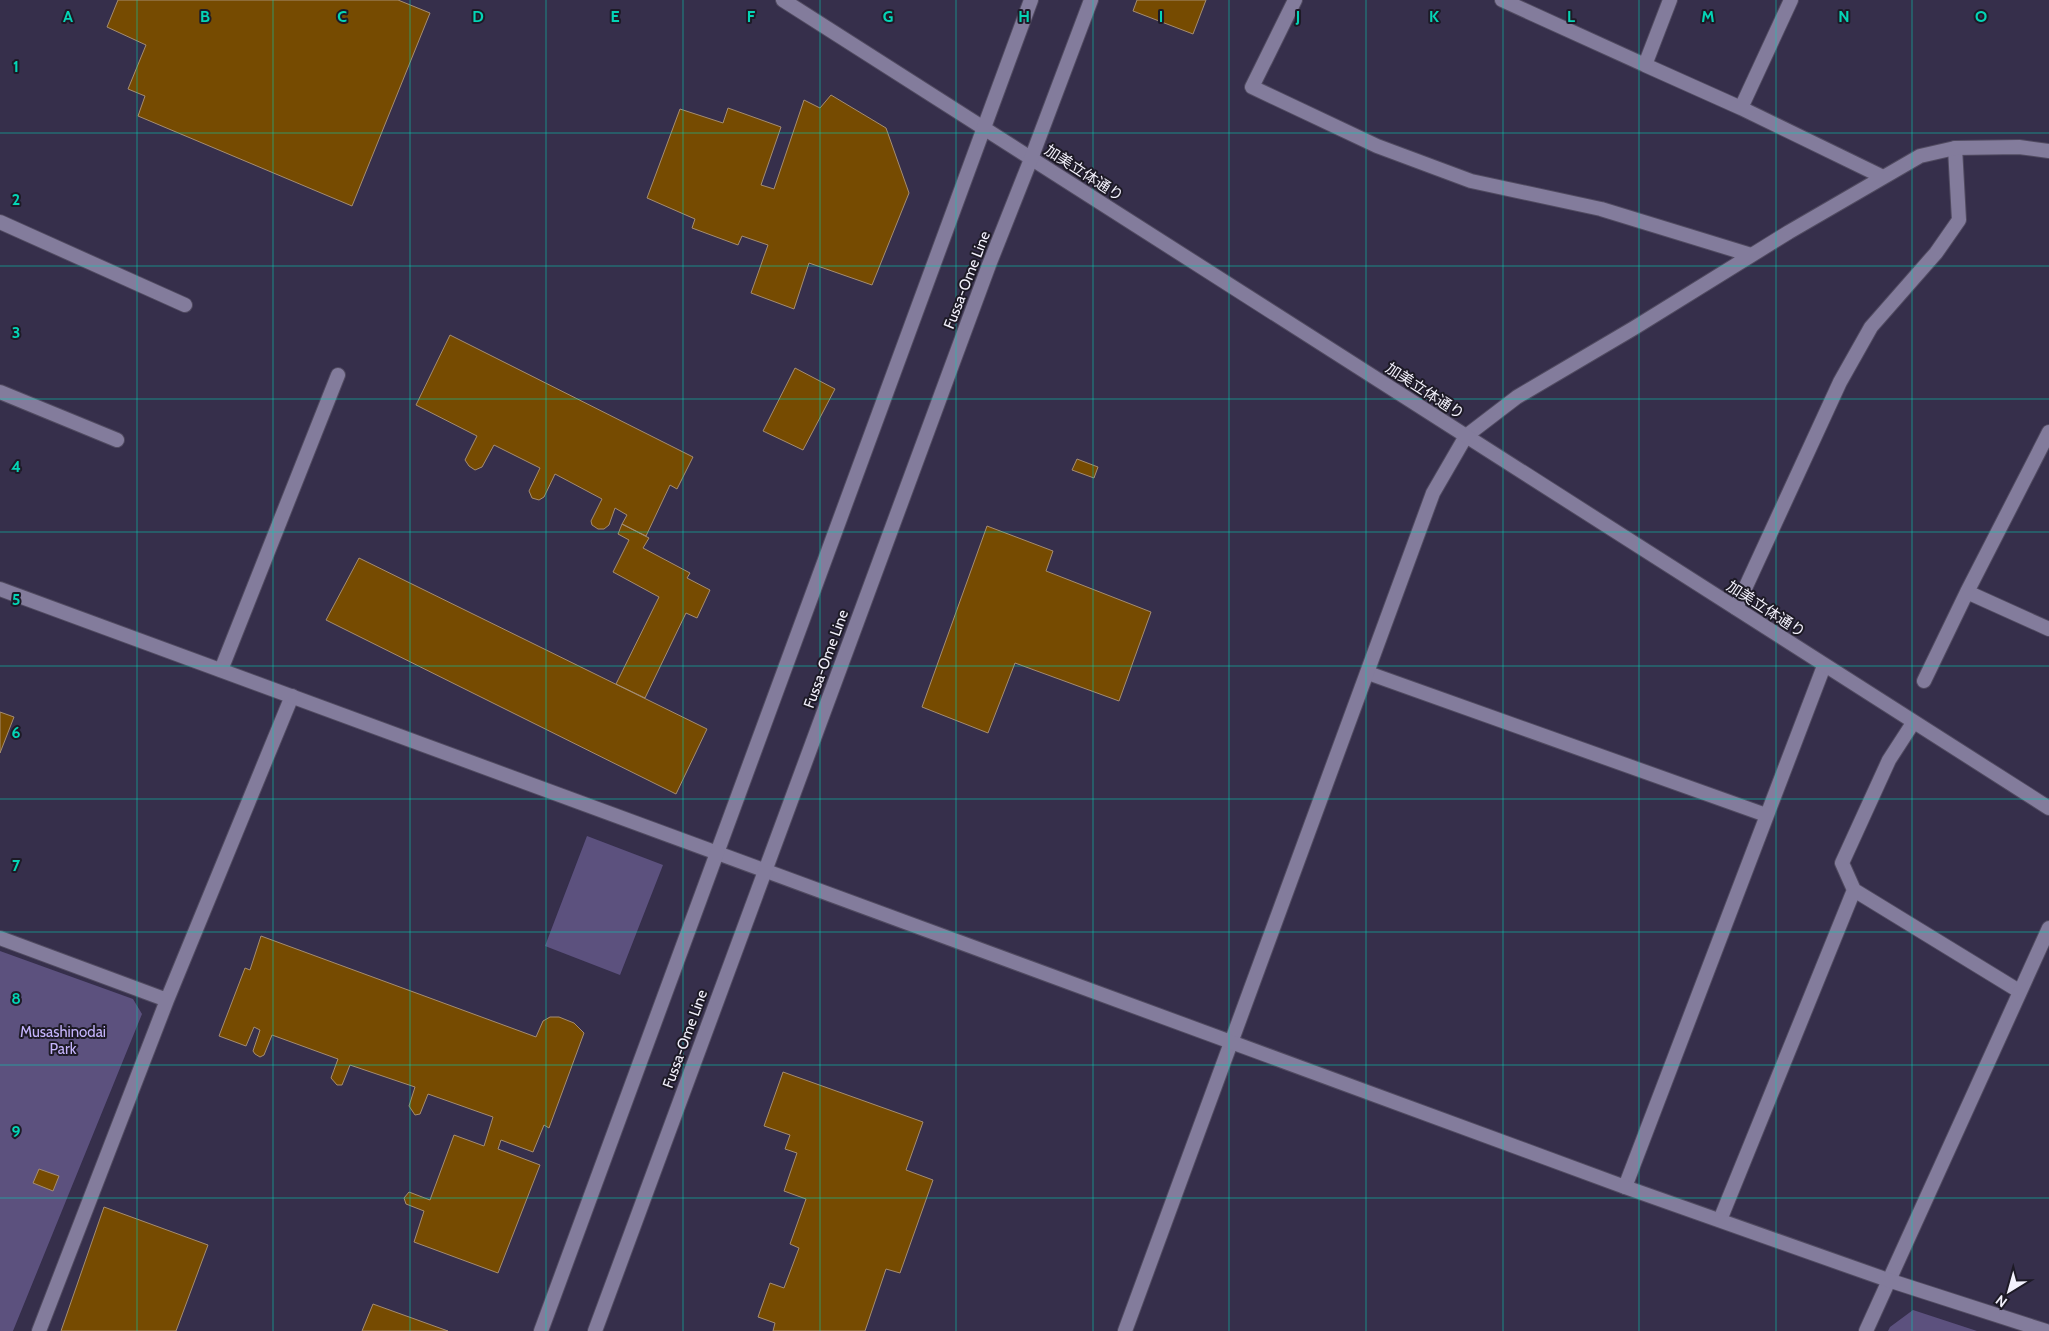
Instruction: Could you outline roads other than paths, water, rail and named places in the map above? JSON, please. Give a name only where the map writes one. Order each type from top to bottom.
[{"type":"street","name":"加美立体通り","points":[[783,0],[2049,808]]},
{"type":"street","points":[[541,1331],[1030,0]]},
{"type":"street","name":"Fussa-Ome Line","points":[[594,1331],[989,266],[1091,0]]},
{"type":"street","points":[[1295,0],[1252,87],[1377,146],[1471,181],[1601,209],[1751,254]]},
{"type":"street","points":[[1502,0],[1742,108],[1883,177]]},
{"type":"street","points":[[1645,65],[1670,0]]},
{"type":"street","points":[[1742,108],[1791,0]]},
{"type":"street","points":[[1125,1331],[1433,493],[1466,436],[1517,397],[1634,328],[1751,254],[1920,156],[1956,148],[2019,147],[2049,152]]},
{"type":"street","points":[[1736,608],[1840,382],[1871,327],[1936,253],[1959,220],[1956,148]]},
{"type":"street","points":[[0,222],[185,305]]},
{"type":"street","points":[[221,670],[338,375]]},
{"type":"street","points":[[0,392],[117,440]]},
{"type":"street","points":[[1924,680],[2049,432]]},
{"type":"street","points":[[0,589],[1625,1187],[1888,1280],[2046,1331]]},
{"type":"street","points":[[1967,592],[2049,629]]},
{"type":"street","points":[[1625,1187],[1824,666]]},
{"type":"street","points":[[1368,673],[1766,816]]},
{"type":"street","points":[[39,1331],[167,1000],[292,696]]},
{"type":"street","points":[[1913,722],[1889,760],[1842,864],[1854,890],[2019,990]]},
{"type":"street","points":[[1720,1220],[1854,890]]},
{"type":"street","points":[[1866,1331],[2019,990],[2049,928]]},
{"type":"street","points":[[0,938],[167,1000]]},
{"type":"park label","name":"Musashinodai Park","points":[[63,1040]]}]
